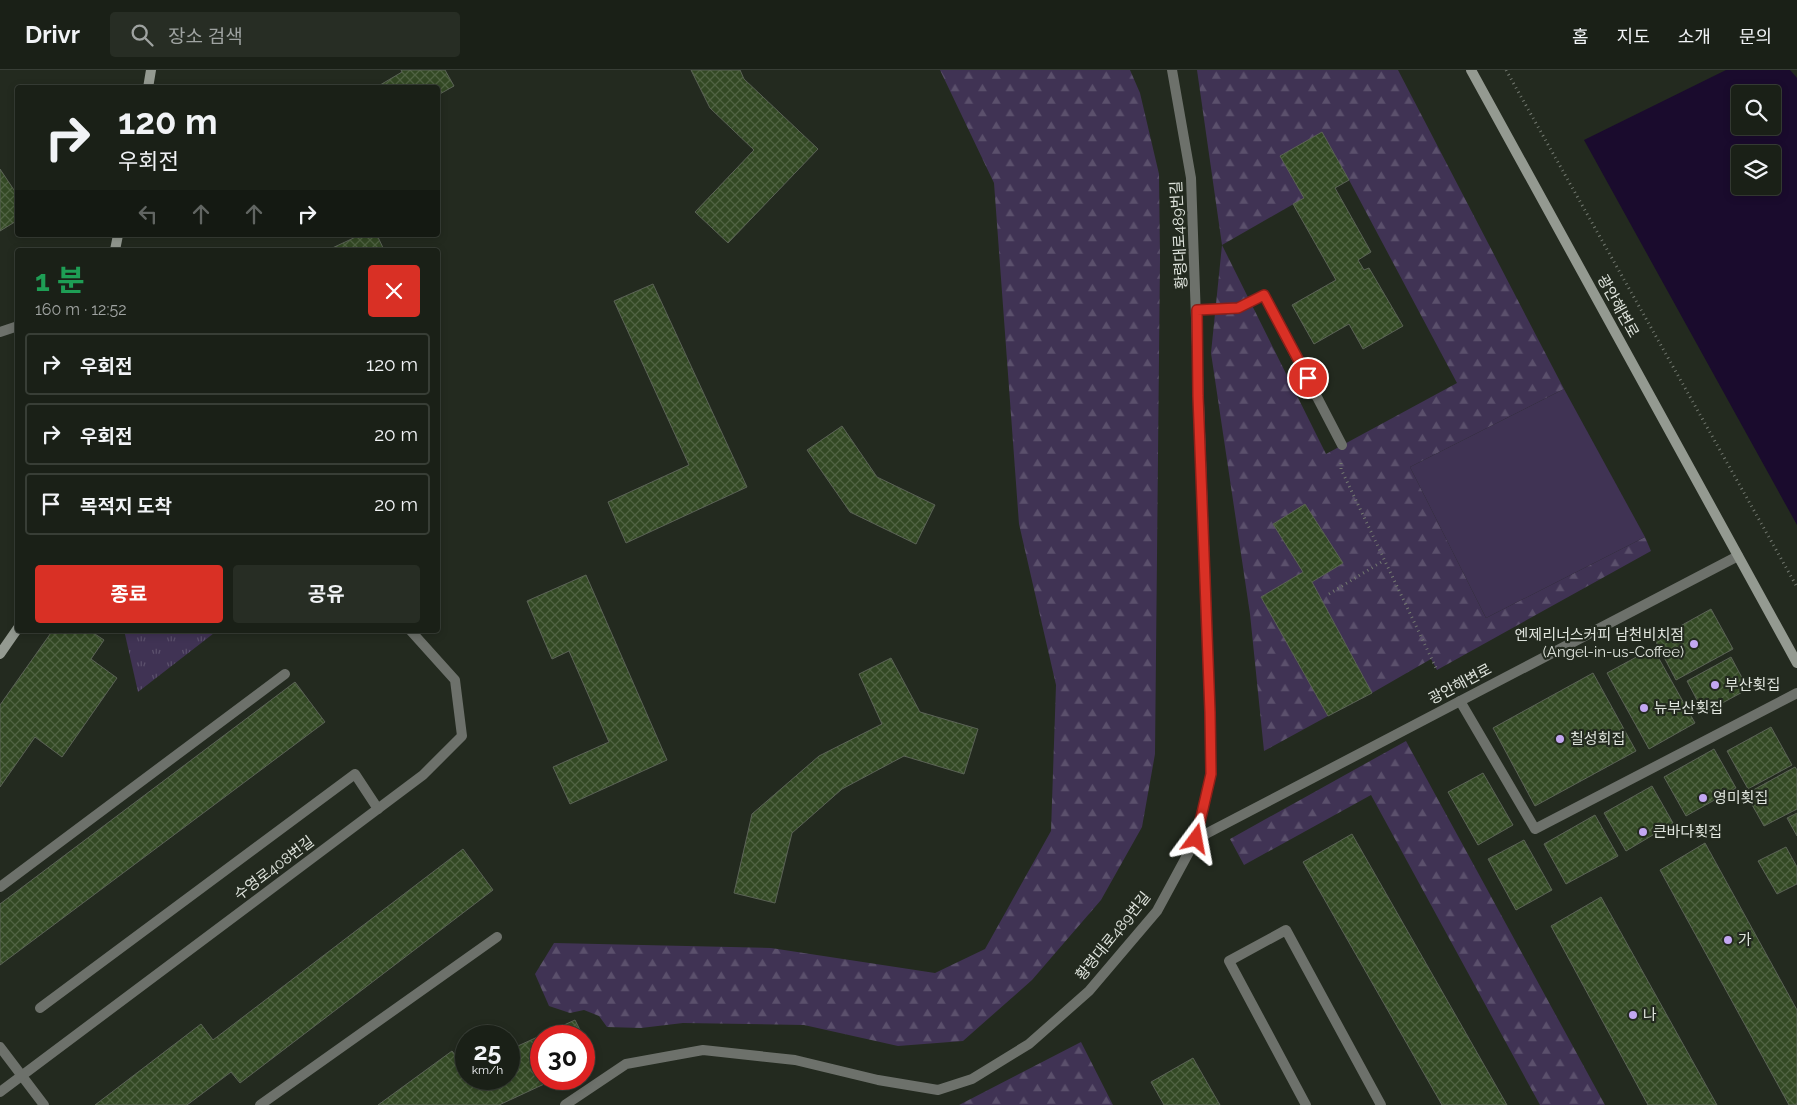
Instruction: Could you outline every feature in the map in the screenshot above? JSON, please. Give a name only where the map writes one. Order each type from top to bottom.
[{"type":"main road","points":[[148,85],[151,70]]},
{"type":"main road","name":"광안해변로","points":[[1471,70],[1797,663]]},
{"type":"main road","points":[[0,654],[15,632]]},
{"type":"street","name":"황령대로489번길","points":[[565,1105],[626,1064],[703,1050],[795,1060],[878,1080],[938,1090],[972,1079],[1029,1044],[1089,991],[1156,911],[1196,839],[1211,774],[1198,396],[1197,310],[1191,178],[1172,70]]},
{"type":"street","points":[[1197,310],[1238,308],[1264,295],[1342,445]]},
{"type":"street","points":[[0,332],[15,327]]},
{"type":"street","name":"광안해변로","points":[[1196,839],[1738,556]]},
{"type":"street","name":"수영로408번길","points":[[0,1092],[378,809],[423,774],[462,736],[455,680],[413,633]]},
{"type":"street","points":[[0,887],[286,674]]},
{"type":"street","points":[[1460,701],[1535,829],[1797,693]]},
{"type":"street","points":[[40,1008],[355,774],[378,809]]},
{"type":"street","points":[[1306,1105],[1229,961],[1286,930],[1381,1105]]},
{"type":"street","points":[[260,1105],[497,937]]},
{"type":"street","points":[[0,1047],[44,1105]]},
{"type":"path","points":[[1506,70],[1797,587]]},
{"type":"path","points":[[1342,445],[1341,469],[1383,561],[1437,670]]},
{"type":"path","points":[[1329,594],[1383,561]]},
{"type":"green space","points":[[940,70],[1130,70],[1140,93],[1159,174],[1160,258],[1155,754],[1142,827],[1101,900],[1032,980],[963,1041],[898,1046],[804,1025],[683,1023],[641,1028],[607,1027],[599,1016],[584,1010],[570,1013],[549,1006],[535,974],[554,943],[771,948],[935,973],[985,949],[1051,831],[1056,685],[1019,524],[994,183]]},
{"type":"green space","points":[[1197,70],[1398,70],[1564,389],[1410,467],[1486,618],[1645,537],[1651,551],[1437,670],[1431,659],[1372,693],[1312,582],[1343,563],[1305,504],[1273,524],[1303,572],[1261,597],[1328,716],[1264,751],[1250,614],[1211,353],[1222,245]],"holes":[[[1322,132],[1457,383],[1326,454],[1222,245],[1304,198],[1280,156]]]},
{"type":"green space","points":[[1564,389],[1645,537],[1486,618],[1410,467]]},
{"type":"green space","points":[[125,633],[214,633],[138,692]]},
{"type":"green space","points":[[1406,741],[1605,1105],[1540,1105],[1371,795],[1244,865],[1230,839]]},
{"type":"green space","points":[[1081,1042],[1113,1105],[959,1105]]},
{"type":"shaded area","points":[[1726,70],[1790,70],[1797,78],[1797,525],[1584,140]]},
{"type":"building","points":[[401,70],[445,70],[454,86],[440,94],[440,85],[380,85],[402,72]]},
{"type":"building","points":[[691,70],[740,70],[744,79],[818,149],[728,243],[695,212],[754,150],[710,108]]},
{"type":"building","points":[[1322,132],[1349,180],[1335,188],[1371,252],[1358,260],[1364,270],[1369,268],[1403,326],[1363,349],[1349,324],[1314,344],[1292,305],[1336,280],[1293,204],[1304,198],[1280,156]]},
{"type":"building","points":[[0,169],[15,192],[15,222],[0,231]]},
{"type":"building","points":[[356,237],[378,237],[383,248],[332,248]]},
{"type":"building","points":[[653,284],[747,487],[626,543],[608,502],[689,465],[614,301]]},
{"type":"building","points":[[842,426],[877,477],[935,505],[916,544],[850,512],[807,450]]},
{"type":"building","points":[[1305,504],[1343,563],[1312,582],[1372,693],[1328,716],[1261,597],[1303,572],[1273,524]]},
{"type":"building","points":[[586,575],[667,760],[570,804],[553,767],[609,742],[569,651],[552,659],[527,601]]},
{"type":"building","points":[[1711,609],[1733,649],[1676,680],[1655,640]]},
{"type":"building","points":[[51,633],[94,633],[104,640],[91,659],[117,678],[62,757],[35,737],[0,787],[0,705]]},
{"type":"building","points":[[1653,648],[1695,723],[1649,749],[1607,673]]},
{"type":"building","points":[[1731,657],[1748,689],[1704,713],[1687,681]]},
{"type":"building","points":[[891,658],[920,712],[978,729],[964,774],[904,756],[842,789],[792,833],[775,903],[734,893],[752,814],[819,756],[882,724],[859,674]]},
{"type":"building","points":[[1593,673],[1636,751],[1535,806],[1493,728]]},
{"type":"building","points":[[295,682],[325,722],[0,965],[0,904]]},
{"type":"building","points":[[1771,727],[1792,765],[1748,789],[1727,751]]},
{"type":"building","points":[[1714,749],[1736,788],[1686,816],[1664,777]]},
{"type":"building","points":[[1795,767],[1797,770],[1797,809],[1764,826],[1746,794]]},
{"type":"building","points":[[1483,773],[1513,825],[1478,845],[1448,792]]},
{"type":"building","points":[[1652,786],[1673,823],[1626,851],[1604,813]]},
{"type":"building","points":[[1797,813],[1797,836],[1787,818]]},
{"type":"building","points":[[1595,815],[1618,856],[1566,884],[1544,844]]},
{"type":"building","points":[[1352,834],[1507,1105],[1442,1105],[1303,862]]},
{"type":"building","points":[[1524,840],[1552,890],[1516,910],[1488,859]]},
{"type":"building","name":"가","points":[[1705,843],[1797,1010],[1797,1105],[1789,1105],[1660,870]]},
{"type":"building","points":[[1786,847],[1797,867],[1797,884],[1777,894],[1758,861]]},
{"type":"building","points":[[463,849],[493,890],[240,1083],[231,1072],[187,1105],[95,1105],[201,1024],[213,1040]]},
{"type":"building","name":"나","points":[[1601,897],[1717,1105],[1648,1105],[1551,926]]},
{"type":"building","points":[[575,1020],[578,1025],[564,1025]]},
{"type":"building","points":[[530,1040],[531,1090],[499,1105],[378,1105],[452,1051],[455,1055],[455,1090],[520,1090],[520,1045]]},
{"type":"building","points":[[1193,1058],[1220,1105],[1164,1105],[1151,1082]]},
{"type":"place","name":"엔제리너스커피 남천비치점 (Angel-in-us-Coffee)","points":[[1694,644]]},
{"type":"place","name":"부산횟집","points":[[1715,685]]},
{"type":"place","name":"뉴부산횟집","points":[[1644,708]]},
{"type":"place","name":"칠성회집","points":[[1560,739]]},
{"type":"place","name":"영미횟집","points":[[1703,798]]},
{"type":"place","name":"큰바다횟집","points":[[1643,832]]},
{"type":"place","name":"가","points":[[1728,940]]},
{"type":"place","name":"나","points":[[1633,1015]]},
{"type":"route","points":[[1196,839],[1211,774],[1198,396],[1197,310],[1238,308],[1264,295],[1308,378]]}]
